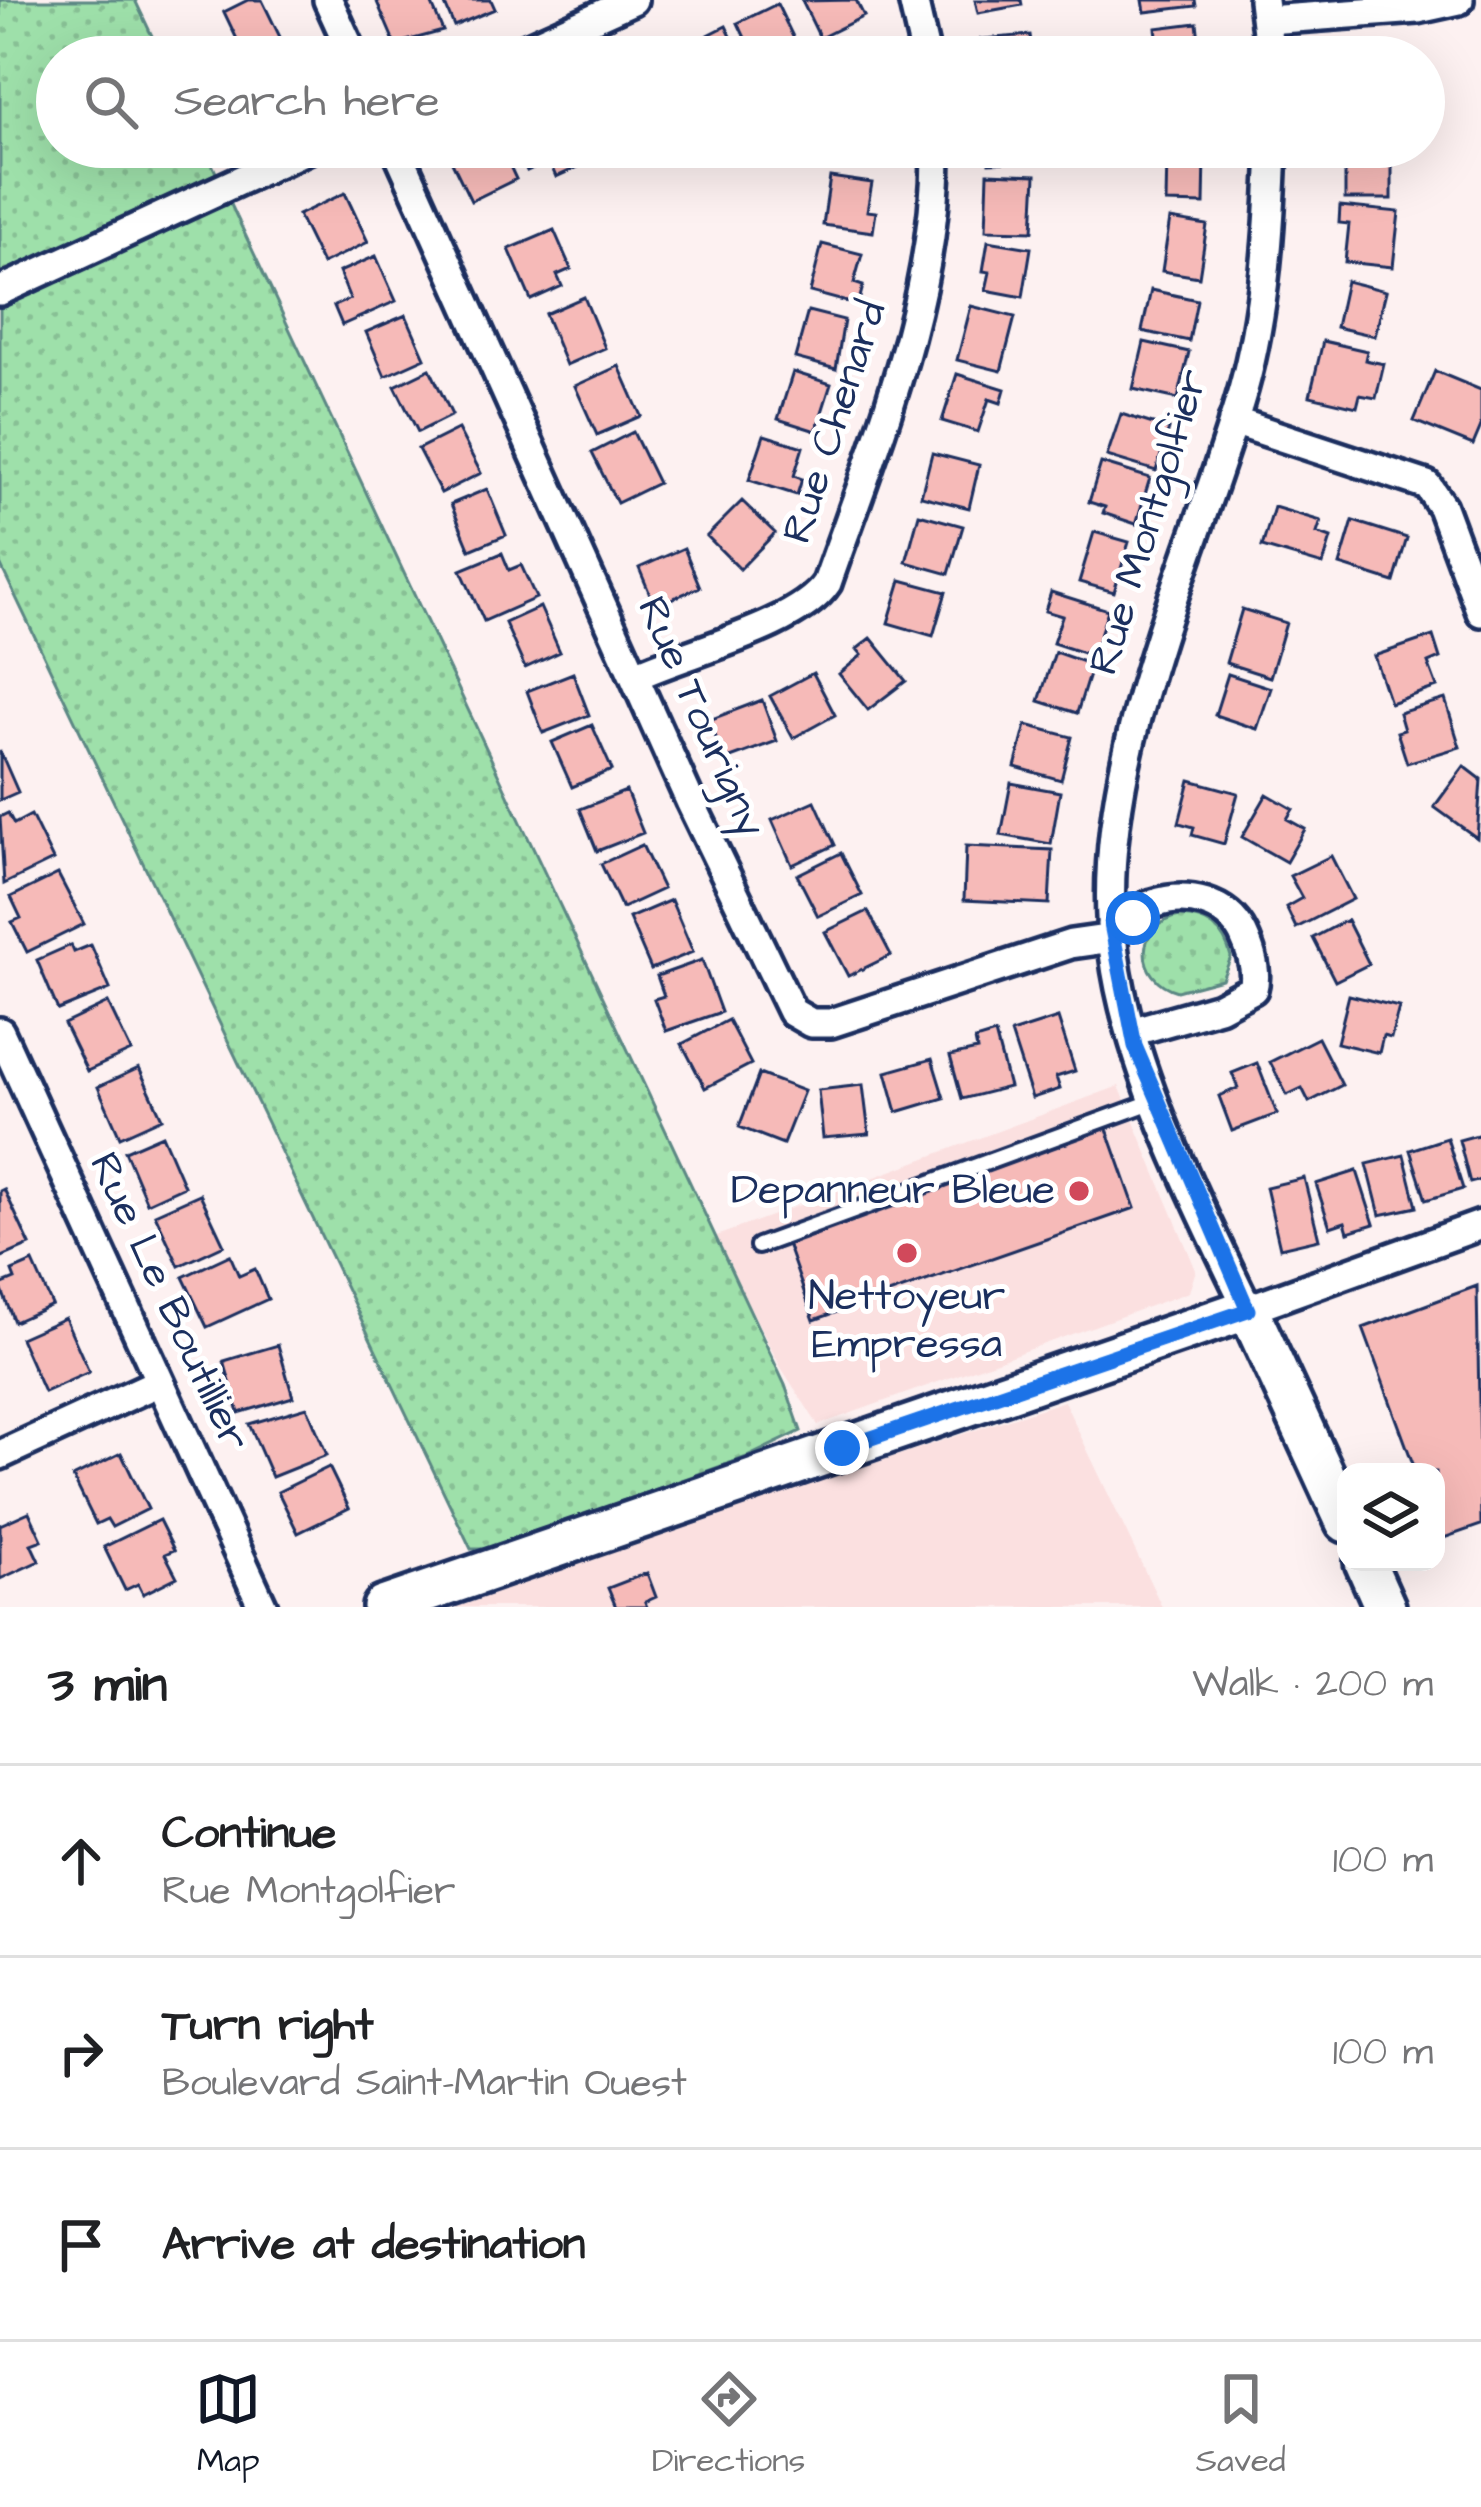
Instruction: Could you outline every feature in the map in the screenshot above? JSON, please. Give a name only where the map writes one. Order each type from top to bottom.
[{"type":"main road","name":"Rue Montgolfier","points":[[1248,1310],[1337,1503]]},
{"type":"main road","points":[[382,1607],[1248,1310]]},
{"type":"main road","points":[[1369,1571],[1385,1607]]},
{"type":"street","points":[[328,0],[344,36]]},
{"type":"street","points":[[553,36],[633,0]]},
{"type":"street","points":[[913,0],[921,36]]},
{"type":"street","points":[[1265,10],[1418,9],[1459,0]]},
{"type":"street","points":[[0,291],[266,168]]},
{"type":"street","name":"Rue Tourigny","points":[[406,168],[638,675],[690,801],[770,972],[798,1018],[831,1023],[1112,931]]},
{"type":"street","name":"Rue Chenard","points":[[638,675],[786,615],[813,600],[827,583],[910,333],[930,249],[935,168]]},
{"type":"street","name":"Rue Montgolfier","points":[[1248,1310],[1156,1100],[1131,1031],[1112,931],[1114,845],[1126,767],[1233,421],[1259,317],[1271,168]]},
{"type":"street","points":[[1233,421],[1427,485],[1442,507],[1481,612]]},
{"type":"street","points":[[1112,931],[1156,902],[1211,903],[1235,918],[1255,968],[1256,984],[1247,995],[1131,1031]]},
{"type":"street","name":"Rue Le Boutillier","points":[[0,1032],[262,1607]]},
{"type":"street","points":[[1248,1310],[1481,1226]]},
{"type":"street","points":[[0,1455],[159,1382]]},
{"type":"lane","points":[[758,1246],[1156,1100]]},
{"type":"shaded area","points":[[1119,1086],[1196,1270],[1189,1292],[818,1425],[780,1366],[714,1237]]},
{"type":"shaded area","points":[[1064,1401],[1162,1607],[437,1607],[456,1600]]},
{"type":"green space","points":[[0,0],[135,0],[152,36],[36,36],[36,168],[214,168],[785,1385],[801,1431],[747,1457],[487,1549],[471,1549],[0,564]]},
{"type":"green space","points":[[1180,916],[1207,922],[1224,939],[1231,957],[1222,979],[1177,991],[1153,975],[1147,964],[1147,940],[1165,921]]},
{"type":"building","points":[[248,0],[262,0],[280,36],[235,36],[224,12]]},
{"type":"building","points":[[430,0],[443,31],[392,36],[377,2]]},
{"type":"building","points":[[443,0],[491,0],[495,9],[454,26]]},
{"type":"building","points":[[856,0],[864,16],[819,36],[802,1]]},
{"type":"building","points":[[975,0],[1021,0],[1022,5],[978,13]]},
{"type":"building","points":[[1143,0],[1195,0],[1196,6],[1145,12]]},
{"type":"building","points":[[777,4],[793,36],[744,36],[738,23]]},
{"type":"building","points":[[1197,23],[1199,36],[1157,36],[1156,28]]},
{"type":"building","points":[[726,26],[731,36],[706,36]]},
{"type":"building","points":[[455,168],[511,168],[516,179],[471,201]]},
{"type":"building","points":[[552,168],[576,168],[556,177]]},
{"type":"building","points":[[1167,168],[1205,168],[1204,204],[1166,203]]},
{"type":"building","points":[[1345,168],[1392,168],[1392,199],[1345,199]]},
{"type":"building","points":[[988,173],[1036,175],[1033,231],[986,230]]},
{"type":"building","points":[[830,177],[872,183],[867,211],[876,212],[873,232],[823,225]]},
{"type":"building","points":[[345,193],[368,242],[322,264],[298,215]]},
{"type":"building","points":[[1340,206],[1399,212],[1393,267],[1345,262],[1349,224],[1339,223]]},
{"type":"building","points":[[1170,219],[1207,225],[1199,277],[1162,271]]},
{"type":"building","points":[[554,230],[571,269],[557,275],[562,286],[531,300],[509,249]]},
{"type":"building","points":[[988,241],[1031,248],[1023,297],[986,290],[990,272],[983,271]]},
{"type":"building","points":[[822,244],[862,254],[854,283],[863,286],[858,305],[810,292]]},
{"type":"building","points":[[376,256],[396,301],[342,325],[334,306],[350,299],[339,272]]},
{"type":"building","points":[[1346,281],[1386,291],[1375,336],[1336,327]]},
{"type":"building","points":[[1151,290],[1197,300],[1189,341],[1142,331]]},
{"type":"building","points":[[584,297],[605,348],[566,365],[545,314]]},
{"type":"building","points":[[971,306],[1015,317],[1001,371],[957,360]]},
{"type":"building","points":[[808,311],[844,320],[836,369],[795,358]]},
{"type":"building","points":[[406,315],[425,358],[385,376],[366,332]]},
{"type":"building","points":[[1323,341],[1367,351],[1365,360],[1384,364],[1376,398],[1360,395],[1357,407],[1310,396]]},
{"type":"building","points":[[1144,342],[1189,352],[1178,399],[1133,389]]},
{"type":"building","points":[[619,366],[641,416],[597,435],[575,386]]},
{"type":"building","points":[[430,369],[452,415],[418,432],[395,386]]},
{"type":"building","points":[[1435,371],[1481,390],[1481,426],[1473,445],[1414,421]]},
{"type":"building","points":[[793,372],[831,384],[816,431],[778,419]]},
{"type":"building","points":[[957,374],[1005,389],[1001,403],[989,399],[978,432],[942,421]]},
{"type":"building","points":[[1121,414],[1169,429],[1156,471],[1107,456]]},
{"type":"building","points":[[458,429],[481,473],[441,493],[418,449]]},
{"type":"building","points":[[633,432],[658,483],[617,503],[592,453]]},
{"type":"building","points":[[764,435],[803,447],[794,476],[802,479],[797,495],[749,480]]},
{"type":"building","points":[[932,453],[979,465],[969,508],[921,496]]},
{"type":"building","points":[[1101,463],[1150,478],[1136,524],[1103,513],[1105,507],[1089,502]]},
{"type":"building","points":[[487,489],[506,535],[470,550],[451,504]]},
{"type":"building","points":[[742,501],[775,533],[740,569],[707,536]]},
{"type":"building","points":[[1274,507],[1321,521],[1317,533],[1331,538],[1323,565],[1262,547]]},
{"type":"building","points":[[919,514],[963,526],[949,574],[906,562]]},
{"type":"building","points":[[1353,521],[1407,538],[1394,582],[1340,565]]},
{"type":"building","points":[[1094,532],[1129,542],[1114,592],[1079,582]]},
{"type":"building","points":[[684,548],[700,587],[655,606],[639,568]]},
{"type":"building","points":[[502,553],[509,570],[521,565],[536,598],[484,621],[461,570]]},
{"type":"building","points":[[901,580],[946,592],[933,636],[888,623]]},
{"type":"building","points":[[1051,592],[1108,610],[1093,656],[1053,643],[1062,616],[1045,611]]},
{"type":"building","points":[[540,607],[560,652],[525,668],[505,623]]},
{"type":"building","points":[[1242,609],[1286,623],[1270,677],[1226,663]]},
{"type":"building","points":[[1433,636],[1440,658],[1428,663],[1437,687],[1390,703],[1374,656]]},
{"type":"building","points":[[871,638],[906,681],[868,710],[839,674],[862,655],[857,649]]},
{"type":"building","points":[[1055,652],[1092,665],[1077,713],[1039,701]]},
{"type":"building","points":[[573,673],[589,715],[543,733],[527,691]]},
{"type":"building","points":[[813,673],[835,715],[793,738],[770,696]]},
{"type":"building","points":[[1228,674],[1271,688],[1257,729],[1215,715]]},
{"type":"building","points":[[1445,699],[1460,747],[1407,763],[1397,732],[1404,730],[1399,713]]},
{"type":"building","points":[[762,700],[777,741],[725,760],[709,720]]},
{"type":"building","points":[[592,725],[612,770],[572,787],[552,742]]},
{"type":"building","points":[[1026,725],[1072,737],[1061,780],[1015,767]]},
{"type":"building","points":[[0,751],[18,792],[0,800]]},
{"type":"building","points":[[1464,766],[1481,779],[1477,838],[1434,807]]},
{"type":"building","points":[[1190,780],[1238,793],[1224,844],[1192,835],[1194,827],[1179,823]]},
{"type":"building","points":[[1011,783],[1060,792],[1051,844],[1001,835]]},
{"type":"building","points":[[626,791],[643,833],[597,851],[580,809]]},
{"type":"building","points":[[1267,794],[1293,809],[1287,819],[1305,829],[1286,862],[1242,837]]},
{"type":"building","points":[[815,801],[835,845],[792,865],[772,820]]},
{"type":"building","points":[[8,813],[14,824],[31,815],[53,860],[4,884],[0,817]]},
{"type":"building","points":[[642,845],[663,889],[622,908],[601,864]]},
{"type":"building","points":[[966,846],[1052,850],[1049,904],[964,900]]},
{"type":"building","points":[[841,853],[862,895],[818,916],[797,875]]},
{"type":"building","points":[[1331,856],[1353,899],[1296,928],[1286,907],[1302,898],[1290,876]]},
{"type":"building","points":[[58,874],[84,924],[27,952],[12,922],[21,918],[11,897]]},
{"type":"building","points":[[671,900],[693,952],[651,969],[629,918]]},
{"type":"building","points":[[868,911],[891,955],[848,976],[825,932]]},
{"type":"building","points":[[1347,920],[1369,964],[1335,981],[1313,938]]},
{"type":"building","points":[[71,945],[74,952],[91,945],[110,989],[58,1010],[37,960]]},
{"type":"building","points":[[702,960],[721,1012],[666,1031],[654,999],[664,996],[657,976]]},
{"type":"building","points":[[1349,995],[1399,1007],[1391,1038],[1383,1036],[1379,1053],[1337,1043]]},
{"type":"building","points":[[108,1003],[131,1051],[87,1071],[64,1024]]},
{"type":"building","points":[[1058,1018],[1075,1071],[1056,1077],[1060,1089],[1032,1098],[1011,1033]]},
{"type":"building","points":[[728,1020],[751,1064],[705,1088],[682,1044]]},
{"type":"building","points":[[995,1034],[1009,1087],[962,1099],[950,1056],[977,1050],[975,1040]]},
{"type":"building","points":[[1318,1038],[1342,1085],[1309,1102],[1302,1088],[1287,1095],[1270,1062]]},
{"type":"building","points":[[932,1059],[944,1098],[897,1112],[886,1072]]},
{"type":"building","points":[[1257,1063],[1277,1114],[1232,1131],[1219,1096],[1238,1088],[1232,1073]]},
{"type":"building","points":[[139,1068],[162,1118],[120,1137],[98,1087]]},
{"type":"building","points":[[759,1074],[804,1091],[783,1144],[739,1127]]},
{"type":"building","points":[[863,1085],[869,1134],[823,1138],[818,1090]]},
{"type":"building","points":[[1106,1126],[1135,1208],[814,1320],[785,1238]]},
{"type":"building","points":[[1481,1134],[1481,1180],[1470,1183],[1459,1140]]},
{"type":"building","points":[[162,1135],[184,1186],[147,1203],[125,1151]]},
{"type":"building","points":[[1447,1138],[1463,1189],[1426,1200],[1410,1150]]},
{"type":"building","points":[[1404,1155],[1417,1207],[1380,1215],[1367,1164]]},
{"type":"building","points":[[1357,1171],[1374,1224],[1348,1232],[1345,1222],[1330,1227],[1316,1184]]},
{"type":"building","points":[[1304,1178],[1319,1239],[1280,1248],[1266,1187]]},
{"type":"building","points":[[4,1189],[30,1245],[0,1258],[0,1191]]},
{"type":"building","points":[[200,1194],[224,1245],[179,1266],[155,1214]]},
{"type":"building","points":[[230,1255],[239,1276],[255,1269],[268,1299],[207,1327],[183,1277]]},
{"type":"building","points":[[33,1262],[52,1305],[14,1322],[0,1285],[15,1279],[12,1271]]},
{"type":"building","points":[[1477,1286],[1481,1525],[1445,1538],[1445,1463],[1413,1463],[1363,1328]]},
{"type":"building","points":[[65,1318],[89,1372],[44,1392],[20,1338]]},
{"type":"building","points":[[278,1345],[293,1397],[239,1413],[224,1361]]},
{"type":"building","points":[[307,1407],[327,1455],[272,1477],[249,1424]]},
{"type":"building","points":[[121,1453],[148,1509],[112,1527],[107,1519],[96,1524],[73,1477]]},
{"type":"building","points":[[329,1467],[349,1508],[298,1533],[278,1492]]},
{"type":"building","points":[[29,1512],[42,1540],[31,1544],[39,1561],[0,1579],[0,1525]]},
{"type":"building","points":[[159,1520],[174,1550],[165,1554],[177,1577],[143,1594],[138,1584],[125,1590],[104,1547]]},
{"type":"building","points":[[647,1573],[656,1597],[645,1602],[647,1607],[616,1607],[608,1588]]},
{"type":"place","name":"Depanneur Bleue","points":[[1079,1191]]},
{"type":"place","name":"Nettoyeur Empressa","points":[[907,1253]]},
{"type":"route","points":[[842,1448],[1248,1310],[1135,1046],[1111,924],[1133,918]]}]
